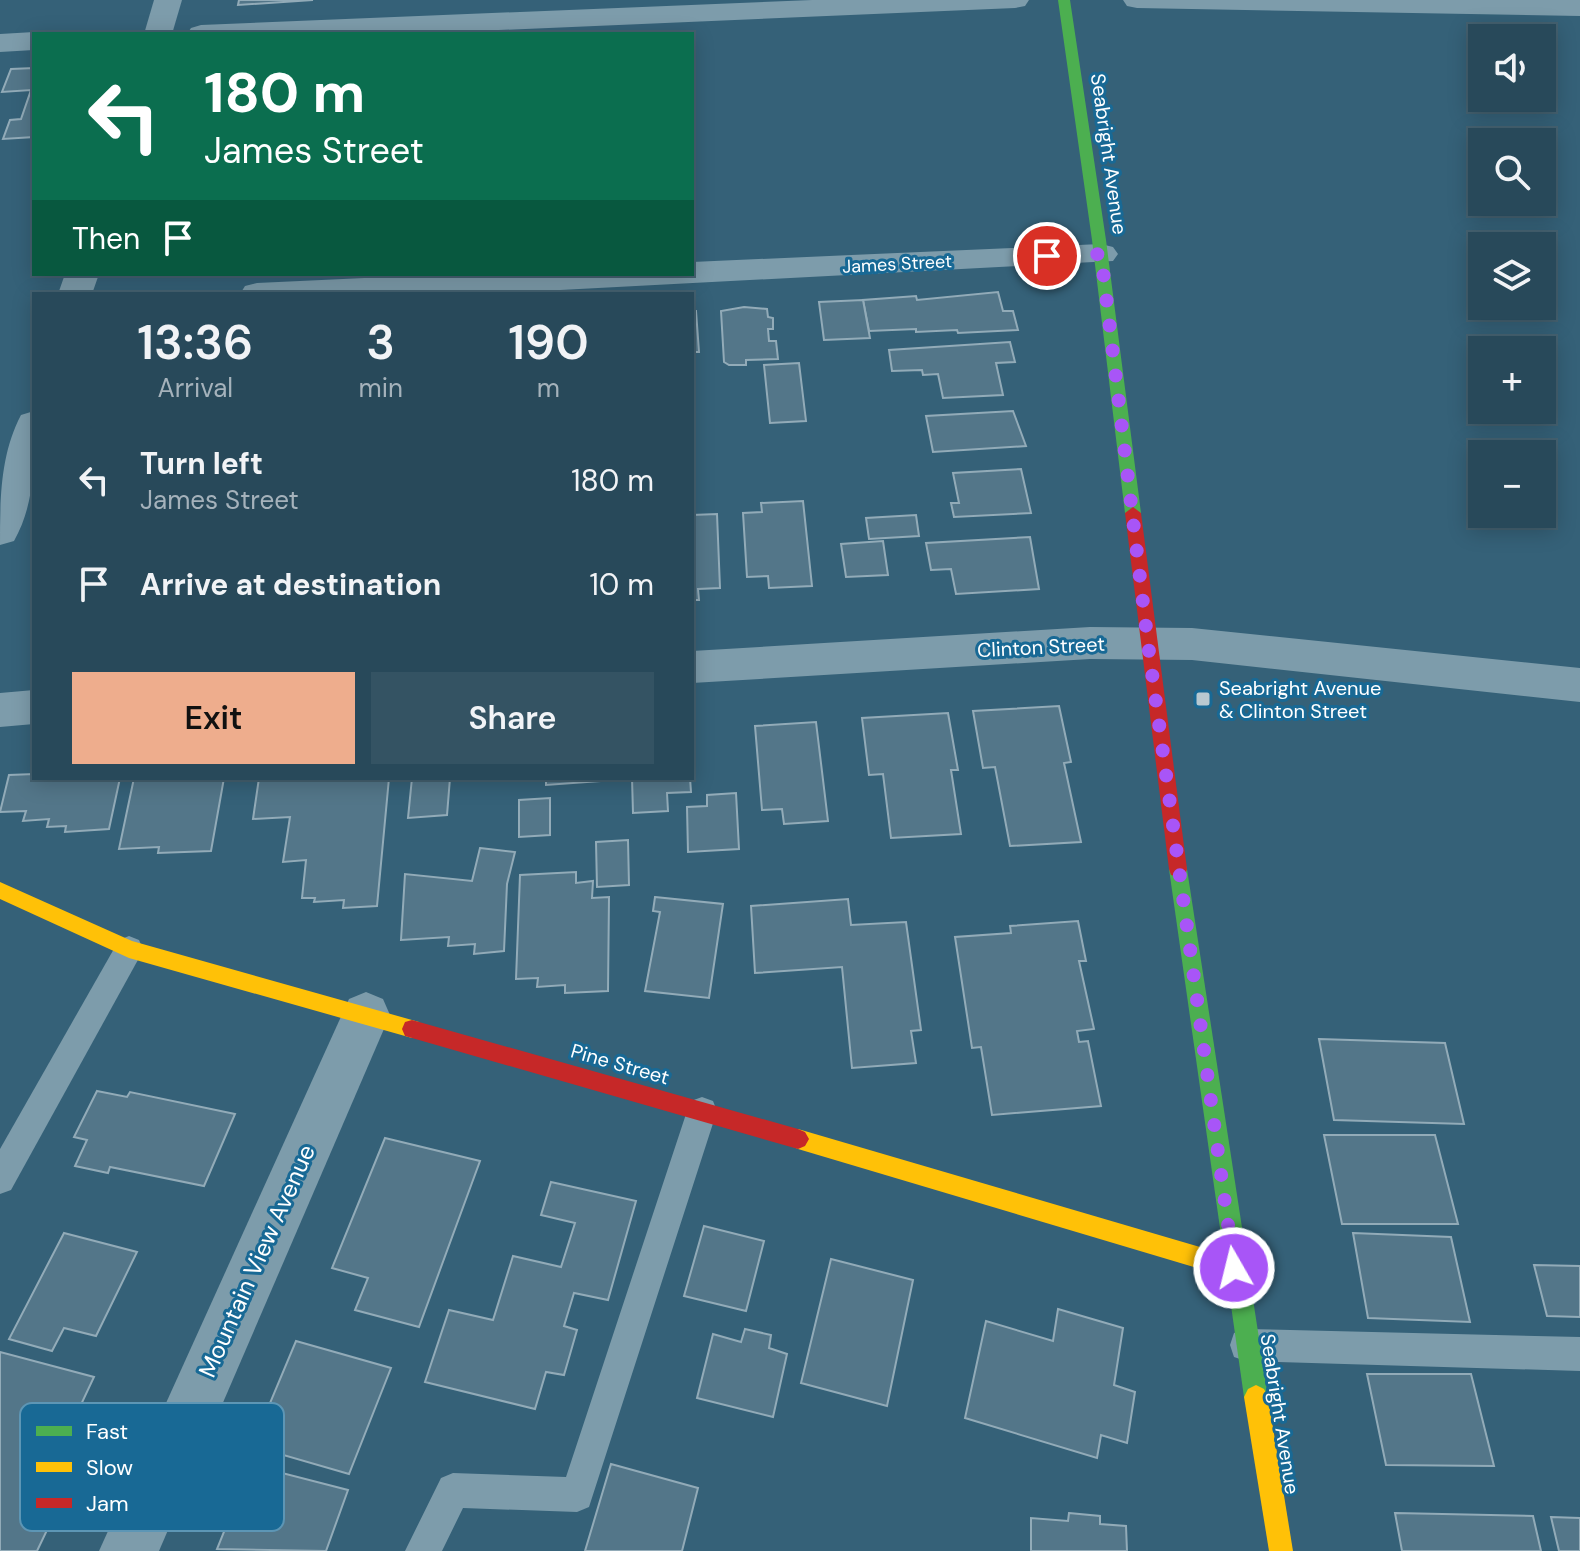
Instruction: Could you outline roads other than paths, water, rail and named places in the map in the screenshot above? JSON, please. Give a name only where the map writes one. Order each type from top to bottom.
[{"type":"main road","name":"Seabright Avenue","points":[[1064,0],[1101,254],[1148,644],[1234,1268],[1281,1551]]},
{"type":"main road","name":"Pine Street","points":[[0,890],[129,949],[702,1111],[1234,1268]]},
{"type":"street","points":[[159,32],[168,0]]},
{"type":"street","points":[[249,32],[1015,0]]},
{"type":"street","points":[[1137,0],[1311,2],[1569,12]]},
{"type":"street","points":[[0,43],[32,41]]},
{"type":"street","name":"James Street","points":[[694,273],[1101,254]]},
{"type":"street","points":[[299,292],[636,276]]},
{"type":"street","points":[[0,531],[32,430]]},
{"type":"street","name":"Clinton Street","points":[[694,667],[1090,643],[1192,644],[1580,685]]},
{"type":"street","points":[[0,710],[32,707]]},
{"type":"street","name":"Mountain View Avenue","points":[[194,1403],[366,1015]]},
{"type":"street","name":"Mountain View Avenue","points":[[129,1551],[138,1531]]},
{"type":"lane","points":[[0,1179],[129,949]]},
{"type":"lane","points":[[423,1551],[453,1490],[577,1495],[702,1111]]},
{"type":"lane","points":[[1246,1345],[1580,1354]]},
{"type":"place","name":"Seabright Avenue & Clinton Street","points":[[1203,699]]}]
